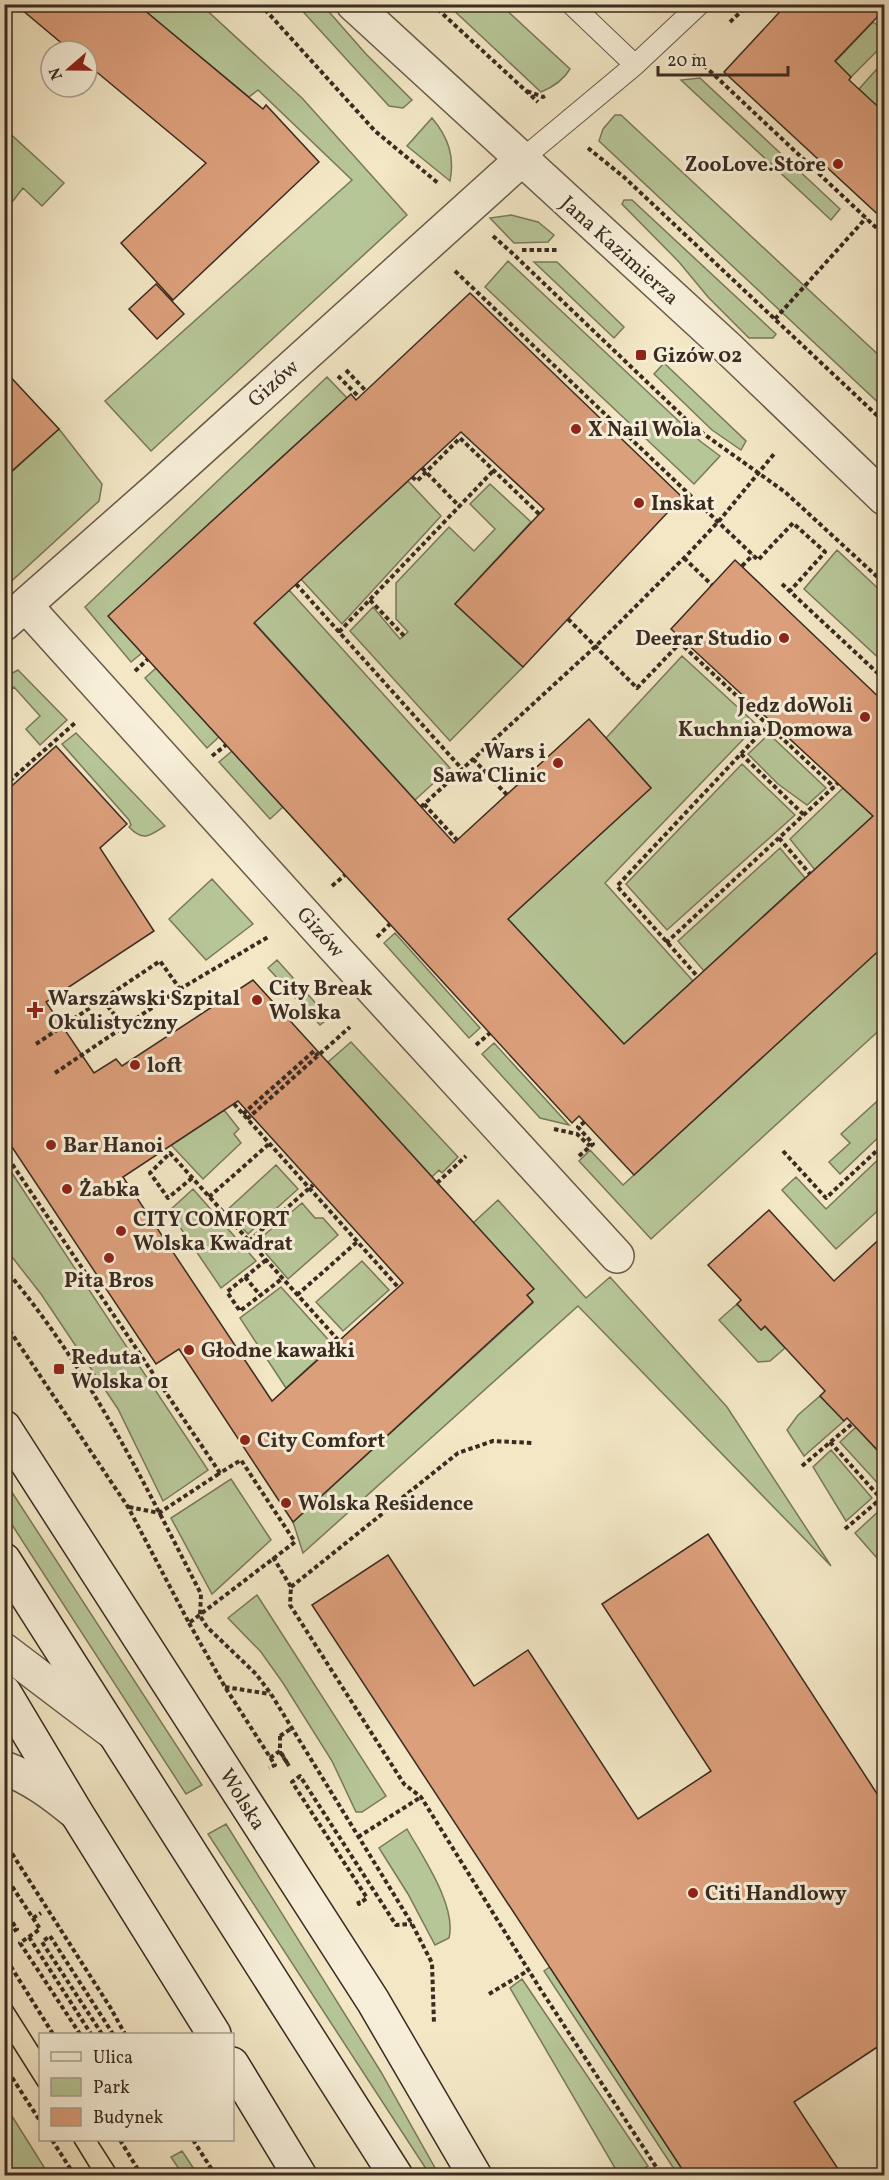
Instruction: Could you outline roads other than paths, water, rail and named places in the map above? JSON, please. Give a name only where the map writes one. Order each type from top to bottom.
[{"type":"street","name":"Jana Kazimierza","points":[[353,4],[728,348],[885,498]]},
{"type":"street","name":"Gizów","points":[[521,160],[15,615],[617,1256]]},
{"type":"street","name":"Wolska","points":[[4,1427],[373,2001],[475,2175]]},
{"type":"street","points":[[4,1560],[396,2175]]},
{"type":"street","points":[[4,1650],[117,1736]]},
{"type":"street","points":[[4,1692],[213,2033]]},
{"type":"street","points":[[4,1768],[18,1773],[49,1791],[77,1814]]},
{"type":"street","points":[[234,2067],[300,2175]]},
{"type":"lane","points":[[571,4],[634,65]]},
{"type":"lane","points":[[521,160],[634,65],[700,4]]},
{"type":"tram line","points":[[4,1993],[39,2048]]},
{"type":"tram line","points":[[4,2032],[39,2087]]},
{"type":"tram line","points":[[74,2141],[95,2176]]},
{"type":"tram line","points":[[98,2141],[120,2176]]},
{"type":"place","name":"ZooLove.Store","points":[[838,164]]},
{"type":"place","name":"Gizów 02","points":[[641,355]]},
{"type":"place","name":"X Nail Wola","points":[[576,429]]},
{"type":"place","name":"Inskat","points":[[639,503]]},
{"type":"place","name":"Deerar Studio","points":[[784,638]]},
{"type":"place","name":"Jedz doWoli Kuchnia Domowa","points":[[865,717]]},
{"type":"place","name":"Wars i Sawa Clinic","points":[[558,763]]},
{"type":"place","name":"City Break Wolska","points":[[257,1000]]},
{"type":"place","name":"Warszawski Szpital Okulistyczny","points":[[35,1010]]},
{"type":"place","name":"loft","points":[[135,1065]]},
{"type":"place","name":"Bar Hanoi","points":[[51,1145]]},
{"type":"place","name":"Żabka","points":[[67,1189]]},
{"type":"place","name":"CITY COMFORT Wolska Kwadrat","points":[[121,1231]]},
{"type":"place","name":"Pita Bros","points":[[109,1258]]},
{"type":"place","name":"Głodne kawałki","points":[[189,1350]]},
{"type":"place","name":"Reduta Wolska 01","points":[[59,1369]]},
{"type":"place","name":"City Comfort","points":[[245,1440]]},
{"type":"place","name":"Wolska Residence","points":[[286,1503]]},
{"type":"place","name":"Citi Handlowy","points":[[693,1893]]}]
